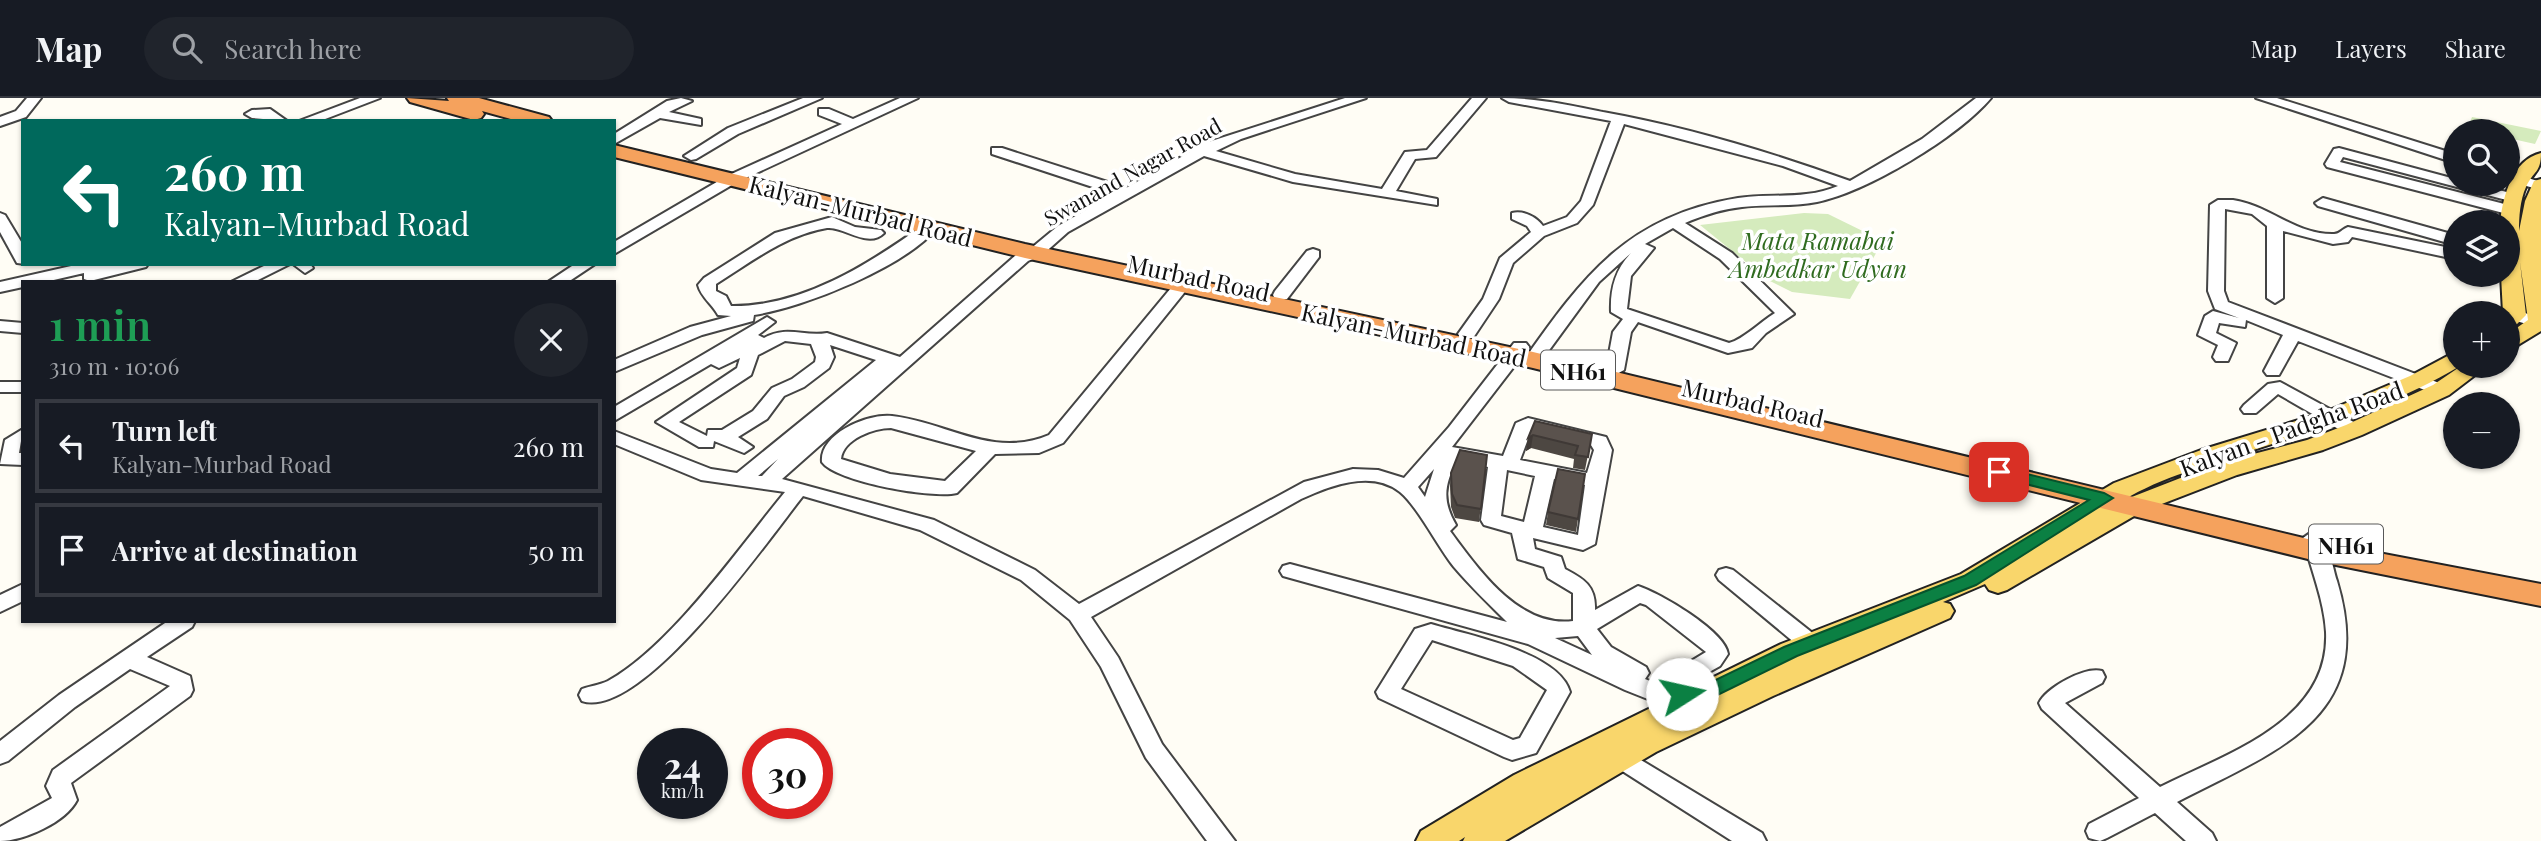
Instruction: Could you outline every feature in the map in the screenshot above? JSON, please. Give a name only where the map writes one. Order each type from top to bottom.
[{"type":"highway","points":[[417,98],[490,119]]},
{"type":"highway","points":[[457,98],[535,119]]},
{"type":"highway","name":"Murbad Road","points":[[616,140],[691,156],[743,174],[1031,249],[1281,295],[1345,315],[1467,334],[1527,353],[1615,370],[1764,410],[2128,498]]},
{"type":"highway","name":"Kalyan-Murbad Road","points":[[616,151],[743,174],[930,227],[1176,284],[1345,315],[1527,353],[1764,410]]},
{"type":"highway","name":"NH61","points":[[2128,498],[2315,545],[2541,596]]},
{"type":"highway","name":"NH61","points":[[2315,545],[2541,580]]},
{"type":"main road","points":[[2520,336],[2540,322],[2531,257],[2519,206],[2541,158]]},
{"type":"main road","points":[[2519,206],[2533,201],[2541,185]]},
{"type":"main road","name":"Kalyan - Padgha Road","points":[[2128,498],[2333,417],[2418,381],[2443,366]]},
{"type":"main road","name":"Kalyan - Padgha Road","points":[[2219,462],[2315,445],[2441,390],[2458,378]]},
{"type":"main road","points":[[1479,841],[1522,798],[1688,701],[1821,652],[1977,586],[2128,498]]},
{"type":"main road","points":[[1432,841],[1522,798],[1621,758],[1688,701]]},
{"type":"street","points":[[0,122],[21,114],[34,98]]},
{"type":"street","points":[[312,119],[373,98]]},
{"type":"street","points":[[691,156],[733,131],[815,98]]},
{"type":"street","points":[[616,248],[743,174],[911,98]]},
{"type":"street","name":"Swanand Nagar Road","points":[[765,452],[899,357],[932,339],[935,333],[1031,249],[1196,149],[1231,133],[1326,98]]},
{"type":"street","name":"Swanand Nagar Road","points":[[1231,133],[1359,98]]},
{"type":"street","points":[[1387,193],[1410,155],[1431,154],[1479,98]]},
{"type":"street","points":[[1509,98],[1710,140],[1851,186]]},
{"type":"street","points":[[1679,226],[1726,256],[1785,309],[1785,316],[1760,330],[1746,344],[1728,348],[1619,311],[1619,284],[1629,260],[1670,233],[1694,213],[1741,202],[1817,198],[1851,186],[1883,170],[1963,117],[1984,98]]},
{"type":"street","points":[[2263,98],[2443,155]]},
{"type":"street","points":[[616,139],[658,113],[685,101]]},
{"type":"street","points":[[824,112],[853,124]]},
{"type":"street","points":[[252,114],[270,113],[278,119]]},
{"type":"street","points":[[658,113],[696,122]]},
{"type":"street","points":[[1467,334],[1491,299],[1506,261],[1539,233],[1572,220],[1588,202],[1619,119]]},
{"type":"street","points":[[1196,149],[1293,178],[1433,202]]},
{"type":"street","points":[[997,151],[1123,192]]},
{"type":"street","points":[[2443,180],[2339,152],[2332,164],[2443,189]]},
{"type":"street","points":[[2519,206],[2541,185]]},
{"type":"street","points":[[2474,196],[2519,206]]},
{"type":"street","points":[[2490,196],[2519,206]]},
{"type":"street","points":[[2323,203],[2443,237]]},
{"type":"street","points":[[2219,310],[2216,290],[2218,205],[2254,210],[2269,216],[2275,225],[2275,298]]},
{"type":"street","points":[[1517,216],[1533,223],[1539,233]]},
{"type":"street","points":[[21,218],[1,222],[21,263]]},
{"type":"street","points":[[876,233],[852,231],[832,222],[781,236],[710,281],[706,285],[708,293],[720,300],[724,311],[741,313],[764,310],[845,280],[894,254],[930,227]]},
{"type":"street","points":[[2275,225],[2333,239],[2342,239],[2348,232],[2443,252]]},
{"type":"street","points":[[1408,487],[1446,450],[1527,353],[1615,257],[1679,226]]},
{"type":"street","points":[[1281,295],[1313,254]]},
{"type":"street","points":[[0,256],[25,271],[103,272]]},
{"type":"street","points":[[2520,258],[2531,257]]},
{"type":"street","points":[[67,280],[131,266]]},
{"type":"street","points":[[244,280],[277,266]]},
{"type":"street","points":[[559,280],[584,266]]},
{"type":"street","points":[[0,288],[25,271]]},
{"type":"street","points":[[0,295],[25,271]]},
{"type":"street","points":[[990,448],[950,488],[930,488],[846,468],[832,462],[831,454],[837,445],[865,425],[880,421],[990,448],[1043,447],[1056,439],[1090,387],[1176,284]]},
{"type":"street","points":[[616,367],[696,331],[786,307]]},
{"type":"street","points":[[2219,310],[2441,390]]},
{"type":"street","points":[[2219,310],[2213,316],[2207,332],[2227,343],[2222,357]]},
{"type":"street","points":[[1615,370],[1622,332],[1633,317]]},
{"type":"street","points":[[2520,319],[2540,322]]},
{"type":"street","points":[[616,414],[767,322]]},
{"type":"street","points":[[719,363],[788,322],[899,357]]},
{"type":"street","points":[[0,326],[21,328]]},
{"type":"street","points":[[765,452],[714,440],[676,416],[745,371],[750,352],[782,335],[816,340],[827,338],[899,357]]},
{"type":"street","points":[[2273,371],[2291,337]]},
{"type":"street","points":[[714,440],[760,415],[778,392],[798,383],[823,364],[825,357],[819,345],[827,338]]},
{"type":"street","points":[[0,387],[21,387]]},
{"type":"street","points":[[2250,410],[2274,388],[2280,387],[2354,430]]},
{"type":"street","points":[[1528,424],[1598,441],[1603,450],[1595,481],[1588,539],[1583,542],[1491,520],[1503,463],[1523,427],[1528,424]]},
{"type":"street","points":[[21,436],[14,440],[7,460],[21,459]]},
{"type":"street","points":[[616,438],[708,475],[799,488],[927,524],[1028,575],[1078,614],[1110,663],[1154,751],[1222,841]]},
{"type":"street","points":[[1446,450],[1595,481]]},
{"type":"street","points":[[1446,450],[1434,483],[1436,508],[1441,519],[1471,558],[1533,625],[1567,631],[1583,627],[1628,597],[1645,595],[1716,647],[1717,654],[1688,701]]},
{"type":"street","points":[[742,479],[765,452]]},
{"type":"street","points":[[765,452],[767,483]]},
{"type":"street","points":[[1546,470],[1527,530],[1525,554],[1554,562],[1555,573],[1581,584],[1585,591],[1583,627],[1603,653],[1688,701]]},
{"type":"street","points":[[1078,614],[1219,537],[1253,514],[1342,477],[1363,475],[1390,478],[1408,487],[1462,562],[1535,638]]},
{"type":"street","points":[[590,695],[601,696],[620,687],[680,632],[799,488]]},
{"type":"street","points":[[2098,831],[2282,736],[2317,703],[2336,654],[2337,632],[2315,545]]},
{"type":"street","points":[[1290,571],[1535,638],[1633,684],[1688,701]]},
{"type":"street","points":[[1726,575],[1821,652]]},
{"type":"street","points":[[0,604],[21,593]]},
{"type":"street","points":[[0,754],[68,701],[181,623]]},
{"type":"street","points":[[1431,632],[1521,660],[1557,685],[1559,692],[1528,746],[1520,751],[1512,750],[1387,692],[1423,635],[1431,632]]},
{"type":"street","points":[[1521,660],[1535,638]]},
{"type":"street","points":[[0,839],[58,807],[65,800],[58,786],[62,776],[182,690],[182,682],[130,659]]},
{"type":"street","points":[[2094,677],[2052,699],[2050,703],[2203,841]]},
{"type":"street","points":[[1621,758],[1753,841]]},
{"type":"green space","points":[[2520,127],[2541,131],[2535,144],[2520,141]]},
{"type":"green space","name":"Mata Ramabai Ambedkar Udyan","points":[[1804,213],[1828,214],[1883,241],[1850,299],[1792,292],[1768,280],[1700,225]]},
{"type":"building","points":[[1535,421],[1592,434],[1588,457],[1575,455],[1578,446],[1533,435],[1528,438]]},
{"type":"building","points":[[1460,450],[1487,455],[1481,509],[1457,505],[1452,494],[1451,473]]},
{"type":"building","points":[[1558,469],[1585,474],[1578,519],[1548,512]]},
{"type":"route","points":[[1682,694],[1693,699],[1791,652],[1970,581],[2104,498],[1999,472]]}]
